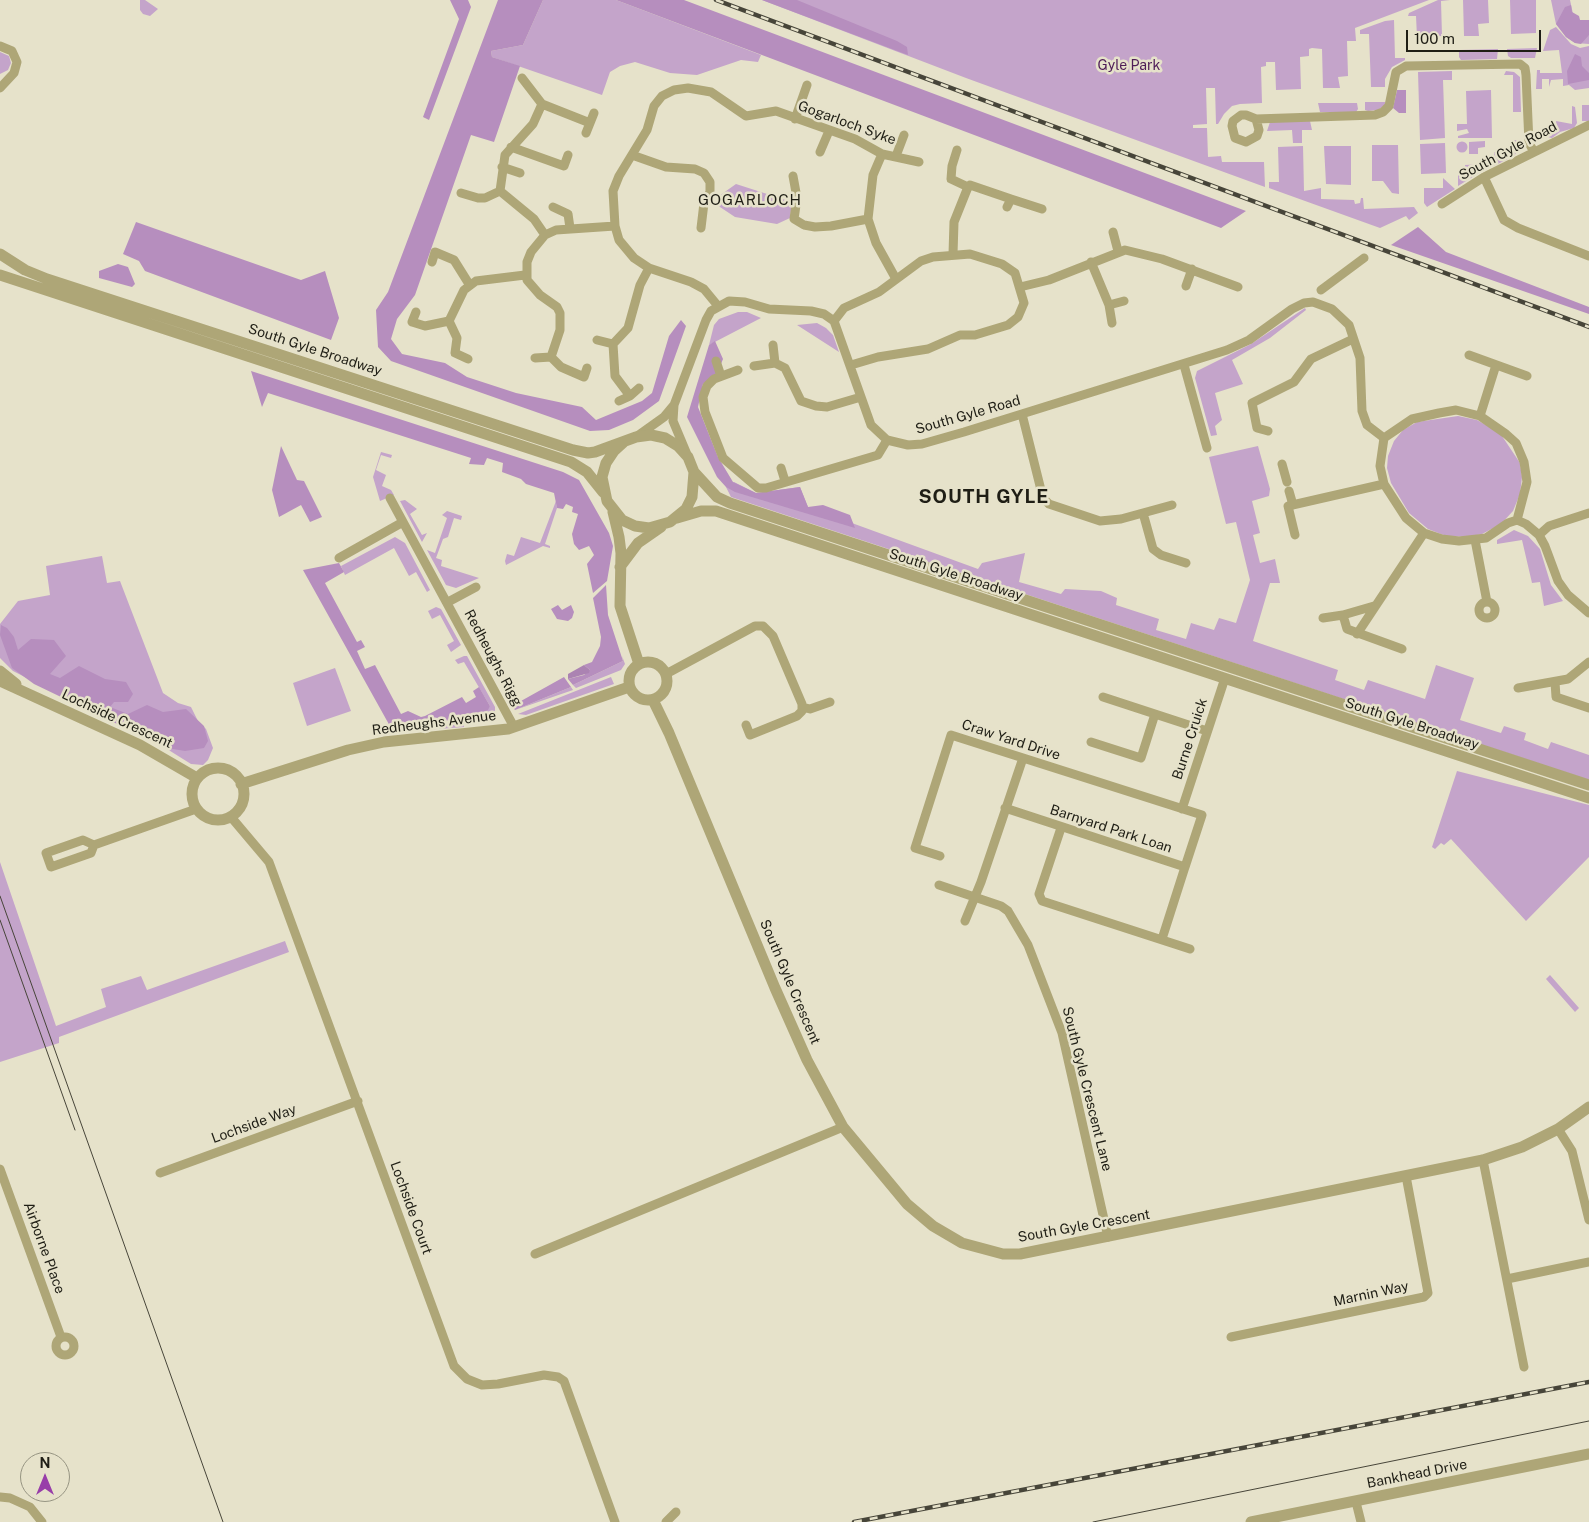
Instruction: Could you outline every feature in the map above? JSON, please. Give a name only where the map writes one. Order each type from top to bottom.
[{"type":"street","points":[[0,46],[12,51],[17,62],[14,73],[0,88]]},
{"type":"street","points":[[1256,119],[1375,115],[1383,112],[1389,106],[1392,78],[1396,72],[1406,66],[1520,64],[1525,68],[1526,74],[1529,143],[1534,152]]},
{"type":"street","points":[[522,78],[542,104],[590,123]]},
{"type":"street","points":[[795,119],[807,85]]},
{"type":"street","name":"Gogarloch Syke","points":[[718,306],[704,289],[691,282],[650,268],[626,250],[619,240],[615,226],[613,191],[619,176],[647,130],[654,106],[662,96],[674,90],[688,88],[711,92],[746,116],[776,111],[855,139],[882,154],[919,162]]},
{"type":"street","points":[[500,191],[505,155],[533,124],[542,104]]},
{"type":"street","points":[[586,133],[594,113]]},
{"type":"street","name":"South Gyle Road","points":[[1442,204],[1484,177],[1589,126]]},
{"type":"street","points":[[820,152],[829,131]]},
{"type":"street","points":[[896,156],[904,135]]},
{"type":"street","points":[[511,147],[564,166],[568,155]]},
{"type":"street","points":[[957,150],[952,166],[951,179],[968,187],[970,185],[1009,203],[1042,209]]},
{"type":"street","points":[[882,154],[873,175],[868,219],[876,243],[896,279]]},
{"type":"street","points":[[632,155],[666,167],[695,169],[704,173],[710,182],[710,192],[704,203],[701,228]]},
{"type":"street","points":[[502,167],[520,173]]},
{"type":"street","points":[[793,176],[797,198],[794,218],[804,225],[815,227],[831,226],[868,219]]},
{"type":"street","points":[[1484,177],[1504,220],[1518,228],[1589,256]]},
{"type":"street","points":[[953,254],[954,222],[968,187]]},
{"type":"street","points":[[461,193],[485,198],[500,191]]},
{"type":"street","points":[[500,191],[534,218],[544,235]]},
{"type":"street","points":[[553,207],[568,214],[570,228]]},
{"type":"street","points":[[551,357],[560,330],[560,313],[556,307],[533,288],[525,275],[531,252],[544,235],[570,228],[615,226]]},
{"type":"street","points":[[1113,232],[1118,251]]},
{"type":"street","points":[[1020,288],[1049,280],[1118,251],[1125,250],[1162,259],[1238,287]]},
{"type":"street","points":[[432,262],[435,252],[454,260],[469,284]]},
{"type":"street","name":"South Gyle Broadway","points":[[0,254],[25,270],[47,279],[572,450],[588,453],[630,439],[651,435],[665,438],[678,446],[688,457],[694,472],[718,497],[730,503],[1589,785]]},
{"type":"street","points":[[834,321],[844,308],[879,292],[921,261],[953,254],[970,254],[1002,264],[1015,273],[1024,303],[1018,318],[1008,325],[975,335],[960,335],[928,349],[878,357],[851,365]]},
{"type":"street","points":[[1321,290],[1364,258]]},
{"type":"street","points":[[1091,262],[1109,305],[1112,323]]},
{"type":"street","points":[[630,396],[615,376],[613,344],[628,328],[640,286],[650,268]]},
{"type":"street","points":[[1186,286],[1192,269]]},
{"type":"street","name":"South Gyle Broadway","points":[[0,275],[571,462],[587,472],[603,492],[612,510],[622,520],[635,526],[649,528],[663,526],[678,518],[701,511],[716,511],[1589,798]]},
{"type":"street","points":[[468,359],[455,353],[457,338],[449,321],[459,298],[469,284],[483,279],[525,275]]},
{"type":"street","points":[[1109,305],[1124,301]]},
{"type":"street","points":[[688,457],[673,421],[674,405],[706,320],[718,306],[729,302],[744,302],[769,310],[810,310],[824,314],[834,321],[871,425],[887,440],[878,455],[766,488],[758,488],[724,458],[705,412],[702,397],[707,386],[721,376],[738,370]]},
{"type":"street","name":"South Gyle Road","points":[[887,440],[898,444],[922,444],[1184,365],[1249,340],[1304,303],[1314,302],[1332,309],[1348,324],[1353,338]]},
{"type":"street","points":[[416,312],[412,322],[425,326],[449,321]]},
{"type":"street","points":[[1268,432],[1257,428],[1252,403],[1294,382],[1311,359],[1353,338],[1360,358],[1362,411],[1367,425],[1384,438]]},
{"type":"street","points":[[597,340],[613,344]]},
{"type":"street","points":[[773,345],[775,362]]},
{"type":"street","points":[[1469,356],[1527,376]]},
{"type":"street","points":[[535,358],[551,357]]},
{"type":"street","points":[[551,357],[560,367],[584,377],[587,368]]},
{"type":"street","points":[[716,362],[721,376]]},
{"type":"street","points":[[754,366],[775,362],[785,368],[801,402]]},
{"type":"street","points":[[1184,365],[1207,448]]},
{"type":"street","points":[[1480,416],[1496,365]]},
{"type":"street","points":[[619,401],[630,396],[639,388]]},
{"type":"street","points":[[801,402],[827,407],[861,397]]},
{"type":"street","points":[[794,410],[801,402]]},
{"type":"street","points":[[603,492],[602,477],[606,463],[614,451],[664,417],[674,405]]},
{"type":"street","points":[[1517,520],[1527,482],[1524,462],[1516,443],[1480,416],[1456,410],[1412,419],[1384,438],[1380,466],[1384,484],[1406,518],[1424,533],[1442,539],[1475,540],[1486,538],[1508,523],[1517,520],[1526,524],[1539,535],[1558,581],[1568,595],[1589,613]]},
{"type":"street","points":[[1022,414],[1043,498],[1048,504],[1100,521],[1143,513],[1172,505]]},
{"type":"street","points":[[1282,464],[1293,505]]},
{"type":"street","points":[[781,468],[785,481]]},
{"type":"street","name":"South Gyle Broadway","points":[[678,518],[692,498],[694,472]]},
{"type":"street","points":[[1295,535],[1288,506],[1384,484]]},
{"type":"street","name":"Redheughs Rigg","points":[[390,498],[514,727]]},
{"type":"street","points":[[612,510],[619,537],[620,606],[639,664]]},
{"type":"street","points":[[1143,513],[1153,549],[1161,555],[1186,563]]},
{"type":"street","points":[[1539,535],[1549,526],[1589,513]]},
{"type":"street","points":[[339,558],[403,522]]},
{"type":"street","points":[[620,567],[638,543],[663,526]]},
{"type":"street","points":[[1357,634],[1424,533]]},
{"type":"street","points":[[1475,540],[1487,602]]},
{"type":"street","name":"Redheughs Rigg","points":[[448,602],[476,587]]},
{"type":"street","points":[[1322,618],[1343,615],[1374,606]]},
{"type":"street","points":[[1343,615],[1346,629],[1402,649]]},
{"type":"street","points":[[666,674],[755,626],[763,626],[773,636],[802,707]]},
{"type":"street","points":[[652,662],[658,664],[666,674],[667,680],[663,692],[653,700],[636,696],[629,687],[629,676],[639,664],[652,662]]},
{"type":"street","points":[[1518,688],[1568,679],[1589,662]]},
{"type":"street","points":[[1225,678],[1228,666]]},
{"type":"street","name":"Lochside Crescent","points":[[0,671],[23,690]]},
{"type":"street","name":"Burne Cruick","points":[[1182,809],[1225,678]]},
{"type":"street","name":"Lochside Crescent","points":[[0,681],[140,744],[197,778]]},
{"type":"street","points":[[1555,682],[1556,698],[1589,708]]},
{"type":"street","name":"Redheughs Avenue","points":[[242,784],[366,746],[493,732],[514,727],[629,687]]},
{"type":"street","points":[[1103,697],[1208,731]]},
{"type":"street","name":"South Gyle Crescent","points":[[653,700],[670,733],[775,988],[807,1060],[843,1127],[908,1204],[934,1226],[962,1243],[1003,1254],[1020,1254],[1483,1160],[1522,1147],[1558,1130],[1589,1107]]},
{"type":"street","points":[[802,707],[810,709],[830,702]]},
{"type":"street","points":[[746,725],[750,735],[797,716],[802,707]]},
{"type":"street","points":[[1091,742],[1141,758],[1155,714]]},
{"type":"street","name":"Craw Yard Drive","points":[[940,856],[915,848],[951,735],[1202,815]]},
{"type":"street","points":[[965,921],[976,896],[1022,758]]},
{"type":"street","points":[[221,768],[233,773],[242,784],[243,802],[231,817],[212,820],[196,809],[193,803],[192,790],[197,778],[208,770],[221,768]]},
{"type":"street","name":"Barnyard Park Loan","points":[[1005,808],[1061,828],[1185,867],[1202,815]]},
{"type":"street","points":[[94,845],[91,853],[51,867],[46,853],[83,840],[94,845],[196,809]]},
{"type":"street","name":"Lochside Court","points":[[231,817],[268,862],[454,1366],[467,1379],[482,1385],[498,1384],[544,1375],[558,1377],[564,1382],[615,1522]]},
{"type":"street","points":[[1061,828],[1039,894],[1042,901],[1190,949]]},
{"type":"street","points":[[1162,940],[1185,867]]},
{"type":"street","name":"South Gyle Crescent Lane","points":[[939,885],[976,896],[1008,911],[1028,945],[1054,1007],[1062,1033],[1108,1237]]},
{"type":"street","name":"Lochside Way","points":[[160,1173],[358,1102]]},
{"type":"street","points":[[535,1254],[843,1127]]},
{"type":"street","points":[[1558,1130],[1572,1151],[1589,1220]]},
{"type":"street","points":[[1483,1160],[1524,1367]]},
{"type":"street","name":"Airborne Place","points":[[0,1169],[62,1338]]},
{"type":"street","name":"Marnin Way","points":[[1231,1337],[1424,1297],[1428,1293],[1406,1176]]},
{"type":"street","points":[[1507,1279],[1589,1262]]},
{"type":"street","name":"Bankhead Drive","points":[[1251,1522],[1589,1454]]},
{"type":"street","points":[[0,1497],[15,1499],[30,1507],[42,1522]]},
{"type":"street","points":[[1356,1502],[1361,1522]]},
{"type":"street","points":[[666,1522],[676,1512]]},
{"type":"green space","points":[[140,0],[145,0],[158,9],[150,16],[143,14],[140,10]]},
{"type":"green space","points":[[543,0],[616,0],[761,55],[758,62],[741,60],[697,75],[670,73],[635,62],[620,66],[610,72],[602,95],[492,57],[491,51],[523,45]]},
{"type":"green space","name":"Gyle Park","points":[[762,0],[1429,0],[1355,28],[1356,41],[1347,41],[1348,76],[1338,77],[1340,88],[1323,88],[1322,49],[1312,48],[1309,49],[1309,56],[1300,57],[1301,89],[1276,90],[1275,62],[1266,62],[1266,66],[1261,67],[1262,103],[1232,106],[1218,124],[1216,124],[1215,88],[1206,88],[1207,124],[1193,125],[1193,128],[1207,128],[1208,157],[1221,156],[1222,162],[1264,162],[1265,187],[966,78]]},
{"type":"green space","points":[[1438,0],[1450,0],[1441,1],[1442,36],[1417,37],[1416,16],[1408,16],[1409,13]]},
{"type":"green space","points":[[1463,0],[1488,0],[1489,23],[1478,24],[1479,36],[1464,36]]},
{"type":"green space","points":[[1510,0],[1536,0],[1536,33],[1511,34]]},
{"type":"green space","points":[[1551,0],[1570,0],[1575,23],[1589,20],[1589,44],[1575,43],[1566,37],[1556,24]]},
{"type":"green space","points":[[1394,20],[1395,58],[1405,58],[1405,60],[1392,67],[1385,79],[1385,87],[1371,87],[1369,34],[1360,34],[1360,30],[1385,21]]},
{"type":"green space","points":[[1556,27],[1571,44],[1580,48],[1589,46],[1589,88],[1575,90],[1569,85],[1563,86],[1563,79],[1551,80],[1549,87],[1549,79],[1542,79],[1542,89],[1536,89],[1537,70],[1540,70],[1540,73],[1562,73],[1559,50],[1543,51],[1550,30]]},
{"type":"green space","points":[[1537,48],[1535,58],[1511,58],[1508,56],[1507,49]]},
{"type":"green space","points":[[1498,49],[1497,59],[1461,60],[1459,57],[1459,50]]},
{"type":"green space","points":[[0,52],[9,56],[11,63],[8,70],[0,74]]},
{"type":"green space","points":[[1452,71],[1452,80],[1443,80],[1445,138],[1420,140],[1418,72]]},
{"type":"green space","points":[[1506,71],[1514,72],[1520,77],[1521,112],[1513,112],[1513,75],[1504,75]]},
{"type":"green space","points":[[1491,90],[1492,138],[1458,138],[1458,136],[1469,133],[1467,129],[1457,131],[1457,124],[1467,124],[1466,91]]},
{"type":"green space","points":[[1365,102],[1385,102],[1385,105],[1378,110],[1368,111],[1365,110]]},
{"type":"green space","points":[[1318,103],[1357,103],[1358,109],[1356,112],[1320,112]]},
{"type":"green space","points":[[1582,105],[1589,105],[1589,121],[1582,121]]},
{"type":"green space","points":[[1572,106],[1575,107],[1577,123],[1574,128],[1560,132],[1552,138],[1542,136],[1557,131],[1556,121],[1572,124]]},
{"type":"green space","points":[[1310,121],[1312,130],[1302,130],[1302,143],[1293,143],[1292,130],[1267,131],[1270,122]]},
{"type":"green space","points":[[1485,141],[1485,147],[1478,148],[1478,154],[1469,154],[1469,142]]},
{"type":"green space","points":[[1460,142],[1464,142],[1467,147],[1466,151],[1460,152],[1457,149],[1457,145]]},
{"type":"green space","points":[[1445,143],[1446,173],[1421,174],[1420,144]]},
{"type":"green space","points":[[1372,145],[1398,145],[1399,194],[1392,193],[1383,181],[1372,181]]},
{"type":"green space","points":[[1303,146],[1304,191],[1321,188],[1321,199],[1354,200],[1355,204],[1360,203],[1361,198],[1363,198],[1364,209],[1414,207],[1418,213],[1409,220],[1406,216],[1380,228],[1269,188],[1269,182],[1279,182],[1278,147]]},
{"type":"green space","points":[[1324,146],[1351,146],[1351,185],[1326,184]]},
{"type":"green space","points":[[1494,152],[1513,152],[1514,156],[1479,173],[1458,186],[1458,171],[1465,171],[1465,165],[1485,164],[1485,158],[1494,156]]},
{"type":"green space","points":[[1443,178],[1455,189],[1427,207],[1424,203],[1424,188],[1443,188]]},
{"type":"green space","points":[[736,184],[792,202],[790,218],[777,224],[735,217],[717,205],[719,196]]},
{"type":"green space","points":[[1305,308],[1306,310],[1270,338],[1232,360],[1243,384],[1215,393],[1222,420],[1215,426],[1217,435],[1211,436],[1195,378],[1197,371],[1251,344]]},
{"type":"green space","points":[[738,312],[747,312],[761,318],[709,345],[714,325],[719,319]]},
{"type":"green space","points":[[817,323],[833,335],[839,352],[797,325]]},
{"type":"green space","points":[[1458,416],[1477,420],[1500,433],[1520,463],[1522,477],[1520,494],[1513,511],[1501,524],[1482,534],[1467,537],[1446,536],[1428,529],[1409,513],[1391,483],[1387,468],[1388,456],[1394,441],[1403,430],[1417,422]]},
{"type":"green space","points":[[1258,446],[1270,489],[1269,496],[1252,501],[1260,533],[1253,535],[1260,563],[1275,559],[1280,583],[1270,583],[1253,641],[1338,670],[1335,680],[1364,690],[1368,680],[1425,699],[1436,665],[1474,678],[1460,720],[1501,733],[1504,726],[1526,733],[1524,740],[1548,749],[1551,742],[1589,755],[1589,780],[731,497],[726,487],[734,482],[756,493],[800,487],[808,507],[978,569],[982,563],[1025,553],[1019,582],[1061,594],[1065,589],[1101,591],[1117,598],[1116,605],[1159,619],[1156,630],[1186,639],[1191,623],[1214,630],[1219,618],[1236,623],[1250,580],[1236,522],[1226,524],[1209,457]]},
{"type":"green space","points":[[381,452],[392,455],[391,458],[381,455],[376,470],[386,475],[382,486],[391,490],[394,495],[380,501],[373,477]]},
{"type":"green space","points":[[405,500],[417,509],[410,514],[422,535],[427,533],[422,542],[400,501]]},
{"type":"green space","points":[[556,501],[557,508],[545,544],[550,546],[550,548],[543,546],[506,565],[507,554],[514,556],[521,537],[540,543]]},
{"type":"green space","points":[[447,511],[462,516],[461,520],[454,518],[448,537],[443,539],[436,558],[442,560],[441,566],[479,578],[456,588],[446,585],[427,550],[435,553],[447,518],[442,515]]},
{"type":"green space","points":[[1514,530],[1528,536],[1540,549],[1551,585],[1563,601],[1544,606],[1540,582],[1532,583],[1522,540],[1497,544],[1497,540]]},
{"type":"green space","points":[[395,537],[405,543],[430,590],[427,592],[416,572],[409,576],[394,548],[345,575],[341,566]]},
{"type":"green space","points":[[102,556],[107,583],[120,581],[163,693],[178,703],[191,707],[198,721],[206,729],[213,748],[208,760],[203,765],[191,764],[167,749],[13,671],[0,658],[0,624],[18,601],[50,595],[46,566]]},
{"type":"green space","points":[[436,607],[441,609],[461,645],[451,652],[447,645],[454,641],[440,615],[432,619],[428,611]]},
{"type":"green space","points":[[467,656],[495,707],[495,716],[411,724],[465,717],[490,706],[464,662],[458,664],[455,660]]},
{"type":"green space","points":[[622,656],[625,664],[621,670],[576,688],[573,685],[623,661]]},
{"type":"green space","points":[[335,668],[351,711],[307,726],[293,683]]},
{"type":"green space","points":[[611,677],[614,684],[526,715],[518,714]]},
{"type":"green space","points":[[571,687],[573,690],[515,710]]},
{"type":"green space","points":[[464,724],[464,727],[412,731],[411,728]]},
{"type":"green space","points":[[1457,771],[1589,805],[1589,857],[1526,921],[1451,839],[1444,845],[1441,843],[1435,849],[1432,847]]},
{"type":"green space","points":[[0,862],[56,1026],[106,1007],[101,989],[141,976],[147,990],[285,941],[289,952],[59,1037],[59,1043],[0,1062]]},
{"type":"green space","points":[[1550,975],[1579,1008],[1575,1012],[1546,979]]},
{"type":"shaded area","points":[[450,0],[468,0],[471,7],[429,120],[423,117],[459,19]]},
{"type":"shaded area","points":[[498,0],[543,0],[523,45],[491,51],[492,57],[520,66],[494,142],[471,135],[415,295],[397,319],[391,339],[402,354],[445,363],[467,377],[516,393],[582,407],[596,420],[642,401],[652,393],[669,336],[681,320],[686,326],[659,401],[633,420],[609,430],[590,431],[391,361],[378,347],[376,310],[388,292]]},
{"type":"shaded area","points":[[616,0],[684,0],[1246,211],[1221,228]]},
{"type":"shaded area","points":[[762,0],[797,0],[897,41],[907,47],[908,55]]},
{"type":"shaded area","points":[[1571,5],[1572,12],[1579,16],[1580,20],[1589,20],[1589,35],[1581,44],[1575,43],[1566,37],[1556,24],[1565,7]]},
{"type":"shaded area","points":[[1575,54],[1581,57],[1582,66],[1589,73],[1589,80],[1568,84],[1567,71]]},
{"type":"shaded area","points":[[1397,90],[1406,90],[1406,113],[1399,113],[1393,108]]},
{"type":"shaded area","points":[[1513,140],[1519,141],[1521,146],[1514,156]]},
{"type":"shaded area","points":[[136,222],[301,280],[325,271],[339,318],[331,340],[145,271],[139,261],[123,254]]},
{"type":"shaded area","points":[[1418,227],[1446,252],[1589,307],[1589,314],[1391,245]]},
{"type":"shaded area","points":[[118,264],[128,267],[135,284],[132,287],[99,278],[99,271]]},
{"type":"shaded area","points":[[715,341],[723,359],[717,374],[703,384],[698,407],[718,457],[733,482],[756,493],[800,487],[808,507],[823,505],[850,515],[855,528],[735,492],[726,487],[717,477],[687,417],[709,345]]},
{"type":"shaded area","points":[[251,371],[563,472],[579,480],[609,533],[613,546],[607,581],[593,593],[587,564],[594,555],[589,546],[579,550],[574,544],[572,534],[578,514],[572,512],[573,507],[566,504],[563,509],[557,508],[554,493],[526,484],[521,479],[502,472],[503,463],[487,458],[484,465],[469,464],[471,458],[268,393],[262,407]]},
{"type":"shaded area","points":[[281,446],[297,480],[304,481],[322,517],[310,522],[301,505],[279,517],[272,490]]},
{"type":"shaded area","points":[[339,563],[344,572],[325,583],[357,642],[361,640],[365,647],[357,651],[365,669],[375,665],[401,714],[408,711],[421,717],[425,716],[462,697],[466,703],[476,697],[473,691],[479,687],[490,706],[488,710],[465,717],[391,728],[303,570]]},
{"type":"shaded area","points":[[606,585],[608,615],[623,661],[573,685],[568,679],[584,675],[590,670],[584,665],[592,662],[600,646],[601,637],[593,598]]},
{"type":"shaded area","points":[[558,605],[562,610],[571,605],[574,612],[572,618],[568,621],[557,619],[551,609]]},
{"type":"shaded area","points":[[1,625],[7,628],[14,637],[18,650],[31,639],[54,640],[66,656],[50,674],[60,678],[79,666],[105,679],[126,682],[133,694],[128,702],[114,702],[110,707],[128,714],[147,705],[163,712],[186,709],[204,726],[208,741],[204,748],[185,751],[167,748],[34,684],[12,668],[0,635]]},
{"type":"shaded area","points":[[584,665],[590,670],[589,673],[568,679],[568,674]]},
{"type":"shaded area","points":[[564,677],[571,687],[515,710],[512,706]]},
{"type":"tram line","points":[[0,896],[223,1522]]},
{"type":"tram line","points":[[0,920],[75,1130]]},
{"type":"tram line","points":[[1093,1522],[1589,1421]]},
{"type":"railway","points":[[716,0],[1589,327]]},
{"type":"railway","points":[[854,1522],[1589,1382]]},
{"type":"district","name":"GOGARLOCH","points":[[750,200]]},
{"type":"district","name":"SOUTH GYLE","points":[[984,497]]}]
